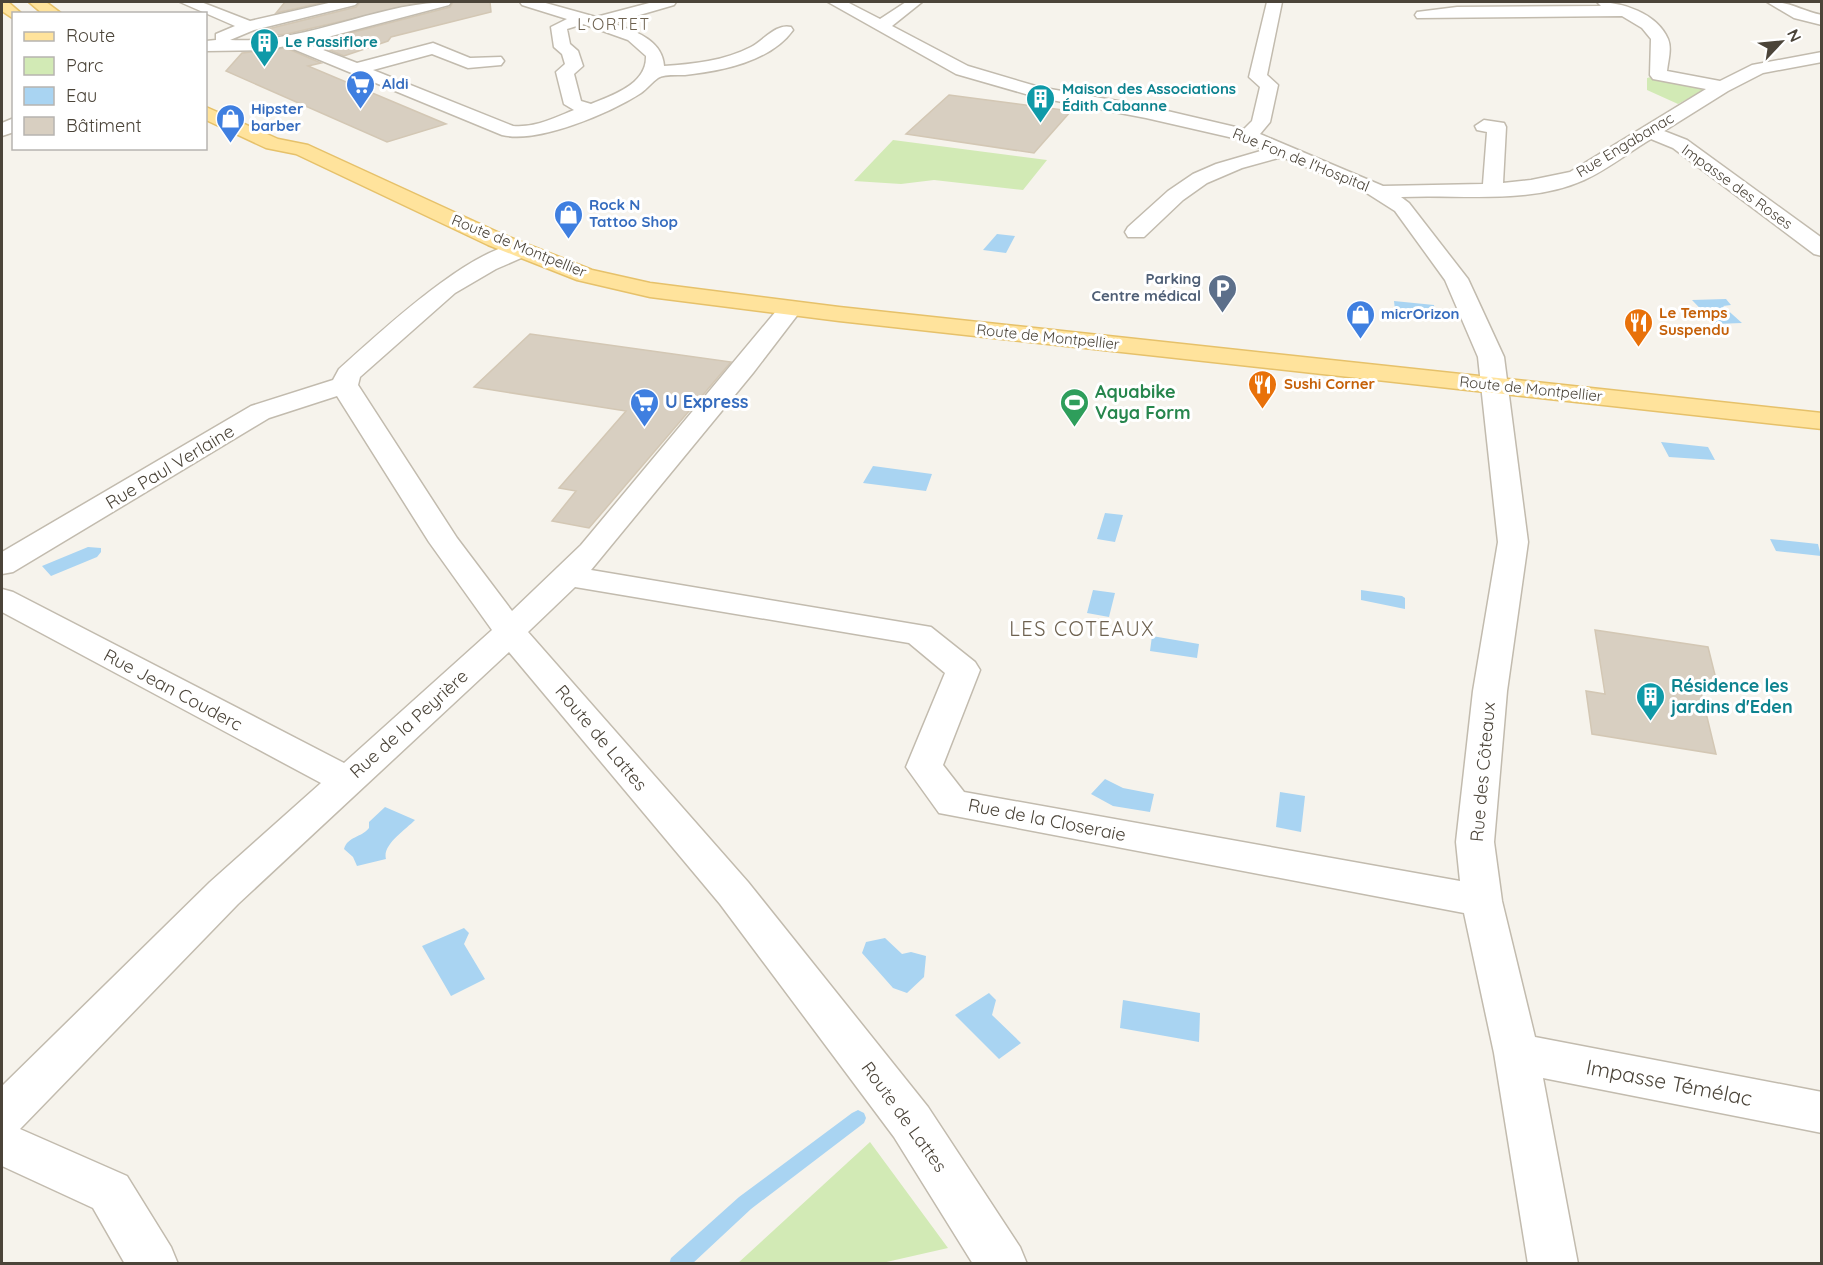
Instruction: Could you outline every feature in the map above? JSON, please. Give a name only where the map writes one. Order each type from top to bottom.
[{"type":"main road","points":[[37,2],[51,12]]},
{"type":"main road","name":"Route de Montpellier","points":[[207,97],[292,138],[301,149]]},
{"type":"main road","name":"Route de Montpellier","points":[[207,113],[273,144],[301,149],[520,250],[585,274],[650,290],[790,309],[1821,421]]},
{"type":"street","points":[[228,44],[222,38],[227,33],[350,2]]},
{"type":"street","points":[[207,46],[228,44],[259,47],[444,2]]},
{"type":"street","points":[[527,2],[628,35],[644,44],[655,62],[654,72]]},
{"type":"street","points":[[591,110],[573,104],[565,72],[574,66],[570,51],[562,47],[559,27],[669,2]]},
{"type":"street","name":"Rue Fon de l'Hospital","points":[[836,2],[962,70],[1036,92],[1201,123],[1248,136],[1382,192],[1402,207],[1456,279],[1491,357],[1495,385]]},
{"type":"street","points":[[881,26],[915,2]]},
{"type":"street","points":[[1248,136],[1262,122],[1269,85],[1258,77],[1275,2]]},
{"type":"street","points":[[1602,2],[1625,11],[1647,24],[1659,36],[1661,46],[1659,75],[1722,87]]},
{"type":"street","points":[[1775,2],[1800,15],[1821,20]]},
{"type":"street","points":[[194,4],[249,26]]},
{"type":"street","points":[[1423,15],[1457,12],[1625,11]]},
{"type":"street","points":[[287,41],[509,131],[532,131],[591,110],[636,89],[654,72],[711,68],[771,45],[785,30]]},
{"type":"street","points":[[207,54],[228,44]]},
{"type":"street","points":[[356,69],[433,48],[468,63],[495,61]]},
{"type":"street","name":"Rue Engabanac","points":[[1382,192],[1560,182],[1576,176],[1722,87],[1758,69],[1821,57]]},
{"type":"street","points":[[1484,126],[1497,127],[1493,187]]},
{"type":"street","name":"Impasse des Roses","points":[[1649,131],[1680,144],[1821,249]]},
{"type":"street","points":[[1136,232],[1186,187],[1200,178],[1241,162],[1285,150]]},
{"type":"street","points":[[345,385],[348,375],[424,305],[467,275],[520,250]]},
{"type":"street","name":"Rue de la Peyrière","points":[[2,1116],[224,893],[345,780],[359,771],[510,632],[592,552],[737,377],[790,309]]},
{"type":"street","name":"Rue Paul Verlaine","points":[[2,566],[260,412],[345,385]]},
{"type":"street","name":"Route de Lattes","points":[[345,385],[444,542],[510,632],[741,902],[911,1122],[1002,1263]]},
{"type":"street","name":"Rue des Côteaux","points":[[1495,385],[1513,542],[1490,691],[1475,842],[1482,901],[1516,1053],[1553,1263]]},
{"type":"street","name":"Rue de la Closeraie","points":[[568,576],[919,634],[963,670],[924,767],[952,803],[1482,901]]},
{"type":"street","name":"Rue Jean Couderc","points":[[2,599],[345,780]]},
{"type":"street","name":"Impasse Témélac","points":[[1516,1053],[1821,1113]]},
{"type":"street","points":[[2,1144],[110,1191],[153,1263]]},
{"type":"green space","points":[[1659,75],[1712,86],[1678,104],[1647,90],[1647,78]]},
{"type":"green space","points":[[893,140],[1047,160],[1023,190],[934,180],[901,184],[854,181]]},
{"type":"green space","points":[[870,1142],[948,1248],[882,1263],[738,1263]]},
{"type":"water","points":[[997,234],[1015,236],[1006,253],[983,250]]},
{"type":"water","points":[[1726,299],[1731,305],[1723,306],[1742,323],[1715,324],[1692,300]]},
{"type":"water","points":[[1394,301],[1434,305],[1435,315],[1395,310]]},
{"type":"water","points":[[1661,442],[1708,447],[1715,460],[1669,457]]},
{"type":"water","points":[[873,466],[932,474],[926,491],[863,483]]},
{"type":"water","points":[[1105,513],[1123,515],[1115,542],[1097,539]]},
{"type":"water","points":[[1770,539],[1818,544],[1821,556],[1776,551]]},
{"type":"water","points":[[88,547],[101,548],[101,552],[97,557],[51,576],[42,566]]},
{"type":"water","points":[[1093,590],[1115,593],[1109,617],[1087,613]]},
{"type":"water","points":[[1361,590],[1402,596],[1405,598],[1405,609],[1361,600]]},
{"type":"water","points":[[1152,636],[1199,644],[1197,658],[1150,651]]},
{"type":"water","points":[[1105,779],[1123,788],[1154,794],[1150,812],[1113,806],[1091,794]]},
{"type":"water","points":[[1280,792],[1305,796],[1301,832],[1276,827]]},
{"type":"water","points":[[385,807],[415,820],[387,848],[386,859],[357,866],[353,857],[344,849],[348,842],[369,828],[369,822]]},
{"type":"water","points":[[464,928],[469,933],[464,944],[485,979],[451,996],[422,946]]},
{"type":"water","points":[[885,938],[902,954],[911,952],[926,956],[924,977],[907,993],[893,988],[862,953],[866,942]]},
{"type":"water","points":[[989,993],[996,1000],[992,1015],[1021,1043],[999,1059],[955,1015]]},
{"type":"water","points":[[1123,1000],[1200,1013],[1199,1042],[1120,1028]]},
{"type":"building","points":[[285,2],[325,2],[276,13]]},
{"type":"building","points":[[360,2],[424,2],[287,34],[255,37],[260,31],[356,7]]},
{"type":"building","points":[[453,2],[490,2],[491,12],[391,37],[388,41],[344,56],[312,43],[450,7]]},
{"type":"building","points":[[286,48],[321,63],[308,66],[446,124],[387,142],[226,71],[242,53]]},
{"type":"building","name":"Maison des Associations Édith Cabanne","points":[[949,95],[1071,111],[1034,153],[906,134]]},
{"type":"building","name":"U Express","points":[[530,334],[731,362],[589,528],[552,521],[576,491],[559,488],[626,411],[474,387]]},
{"type":"building","points":[[1595,630],[1708,647],[1718,687],[1699,684],[1716,754],[1592,734],[1586,691],[1605,694]]},
{"type":"waterway","points":[[678,1264],[745,1203],[858,1118]]},
{"type":"place","name":"Le Passiflore","points":[[264,68]]},
{"type":"place","name":"Aldi","points":[[361,110]]},
{"type":"place","name":"Maison des Associations Édith Cabanne","points":[[1041,124]]},
{"type":"place","name":"Hipster barber","points":[[230,144]]},
{"type":"place","name":"Rock N Tattoo Shop","points":[[568,240]]},
{"type":"place","name":"Parking Centre médical","points":[[1222,314]]},
{"type":"place","name":"micrOrizon","points":[[1360,340]]},
{"type":"place","name":"Le Temps Suspendu","points":[[1638,348]]},
{"type":"place","name":"Sushi Corner","points":[[1263,410]]},
{"type":"place","name":"U Express","points":[[644,428]]},
{"type":"place","name":"Aquabike Vaya Form","points":[[1074,428]]},
{"type":"place","name":"Résidence les jardins d'Eden","points":[[1650,722]]},
{"type":"district","name":"L'ORTET","points":[[614,24]]},
{"type":"district","name":"LES COTEAUX","points":[[1082,629]]}]
